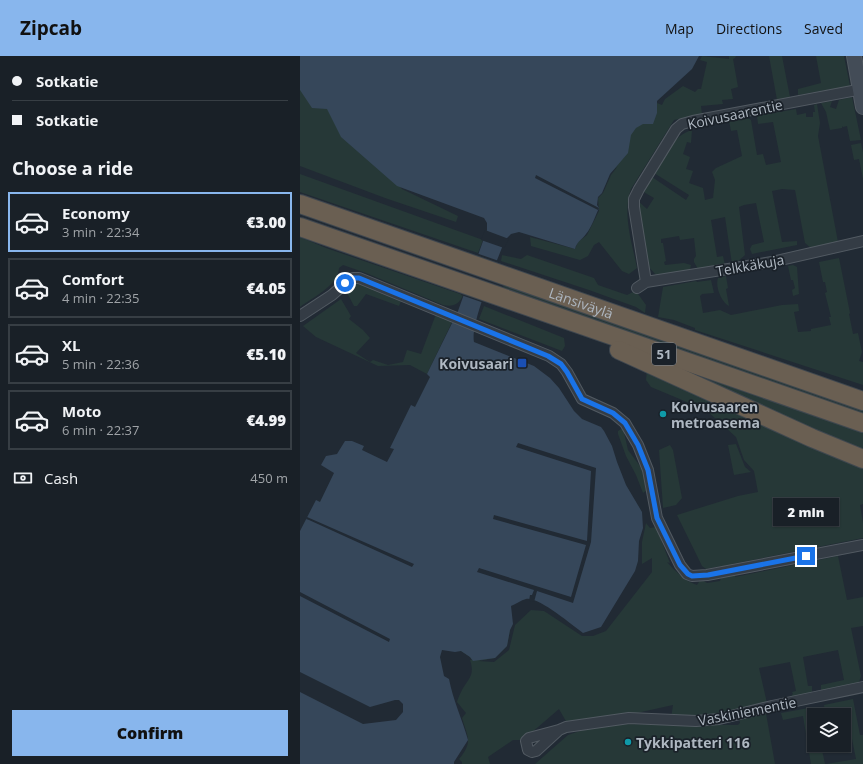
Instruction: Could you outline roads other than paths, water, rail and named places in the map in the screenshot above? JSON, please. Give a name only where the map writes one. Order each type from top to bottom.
[{"type":"highway","name":"Länsiväylä","points":[[300,204],[863,401]]},
{"type":"highway","name":"Länsiväylä","points":[[300,227],[863,424]]},
{"type":"highway","points":[[530,307],[564,329],[614,348],[812,438],[863,458]]},
{"type":"street","points":[[854,56],[863,107]]},
{"type":"street","name":"Koivusaarentie","points":[[646,282],[635,219],[634,199],[676,129],[682,124],[693,121],[861,90]]},
{"type":"street","name":"Telkkäkuja","points":[[637,288],[646,282],[772,262],[863,241]]},
{"type":"street","points":[[300,316],[332,295],[352,278],[359,278],[548,356],[561,364],[582,399],[613,413],[625,423],[638,445],[648,470],[657,518],[680,565],[688,574],[692,576],[708,575],[863,545]]},
{"type":"street","name":"Vaskiniementie","points":[[559,730],[579,725],[629,718],[696,722],[719,719],[863,687]]},
{"type":"water","points":[[300,56],[699,56],[692,69],[657,101],[657,113],[653,124],[643,124],[636,128],[631,135],[628,153],[610,174],[602,193],[598,197],[597,205],[599,208],[592,225],[577,244],[575,249],[519,232],[511,234],[505,240],[485,292],[476,321],[474,342],[534,366],[550,378],[559,388],[574,411],[582,419],[601,427],[612,446],[626,485],[642,512],[643,528],[639,541],[638,561],[635,571],[601,627],[583,633],[546,606],[531,599],[526,599],[511,606],[513,624],[510,630],[507,646],[495,658],[473,661],[461,651],[455,652],[442,650],[440,657],[444,676],[449,679],[468,740],[454,764],[300,764],[300,692],[363,724],[396,720],[403,712],[403,704],[399,700],[370,707],[300,672],[300,531],[316,500],[320,502],[334,473],[321,465],[326,456],[337,454],[345,441],[352,441],[364,446],[362,450],[387,462],[394,449],[390,448],[411,405],[415,407],[430,377],[427,374],[458,311],[487,230],[487,223],[484,218],[397,186],[341,137],[327,109],[312,108],[300,90]]},
{"type":"place","name":"Koivusaari","points":[[522,363]]},
{"type":"place","name":"Koivusaaren metroasema","points":[[663,414]]},
{"type":"place","name":"Tykkipatteri 116","points":[[628,742]]}]
